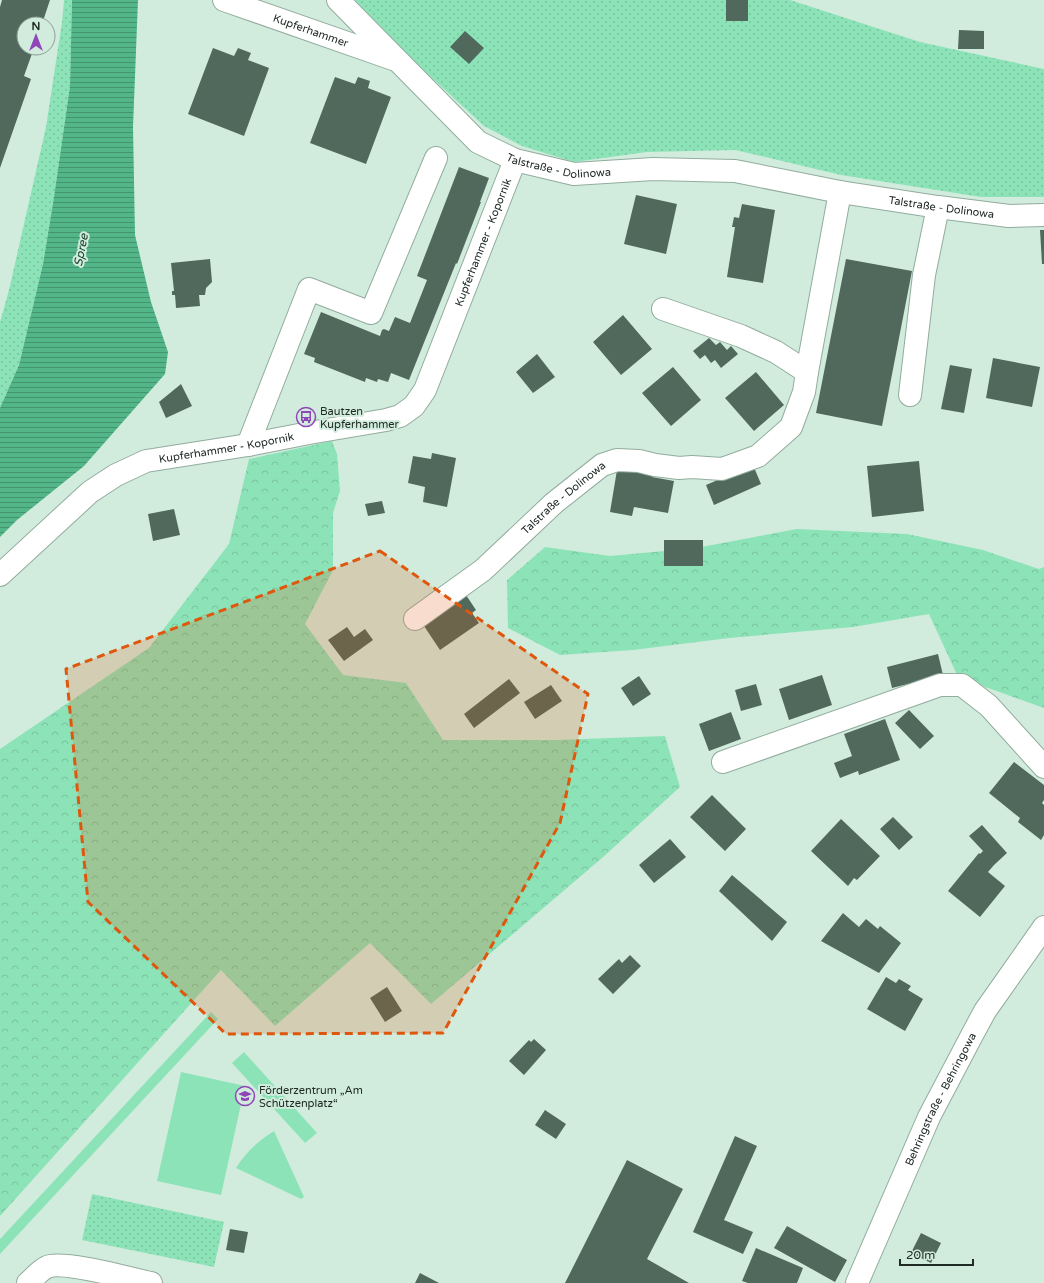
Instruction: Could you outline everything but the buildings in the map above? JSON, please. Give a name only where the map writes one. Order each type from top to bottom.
[{"type":"street","name":"Kupferhammer","points":[[224,0],[398,61]]},
{"type":"street","name":"Talstraße - Dolinowa","points":[[338,0],[478,142],[515,160],[574,174],[653,169],[735,171],[840,192],[938,207],[1009,216],[1044,215]]},
{"type":"street","points":[[248,445],[309,288],[371,313],[436,158]]},
{"type":"street","name":"Kupferhammer - Kopornik","points":[[0,575],[90,492],[116,475],[146,461],[248,445],[309,432],[386,420],[400,416],[414,406],[425,390],[515,160]]},
{"type":"street","name":"Talstraße - Dolinowa","points":[[415,619],[483,570],[554,503],[602,466],[617,460],[639,461],[655,466],[722,469],[758,456],[791,427],[804,392],[840,192]]},
{"type":"street","points":[[910,395],[924,275],[938,207]]},
{"type":"street","points":[[663,309],[741,336],[776,352],[807,372]]},
{"type":"street","points":[[723,762],[940,685],[962,685],[989,706],[1044,767]]},
{"type":"street","name":"Behringstraße - Behringowa","points":[[856,1283],[930,1117],[971,1037],[985,1011],[1043,928]]},
{"type":"street","points":[[28,1283],[46,1267],[54,1264],[71,1266],[151,1283]]},
{"type":"highlighted area","points":[[380,551],[588,694],[560,823],[443,1033],[226,1034],[88,902],[66,669]]},
{"type":"green space","points":[[64,0],[72,0],[70,86],[54,197],[43,264],[19,365],[0,408],[0,322],[9,290],[46,127]]},
{"type":"green space","points":[[355,0],[790,0],[920,42],[1044,69],[1044,197],[981,197],[841,175],[735,150],[647,152],[574,162],[522,146],[484,126],[407,55]]},
{"type":"green space","points":[[332,441],[337,454],[340,491],[333,513],[333,570],[305,624],[343,675],[406,683],[443,740],[556,740],[665,736],[680,787],[602,858],[431,1004],[370,943],[275,1026],[221,970],[0,1216],[0,749],[149,648],[229,544],[249,459]]},
{"type":"green space","points":[[797,529],[907,534],[983,550],[1039,569],[1044,567],[1044,708],[958,677],[929,614],[853,627],[729,638],[633,650],[560,655],[508,628],[507,580],[545,547],[610,556],[696,548]]},
{"type":"green space","points":[[211,1012],[218,1019],[0,1254],[0,1239]]},
{"type":"green space","points":[[244,1052],[317,1133],[305,1143],[232,1063]]},
{"type":"green space","points":[[181,1072],[245,1086],[221,1195],[157,1181]]},
{"type":"green space","points":[[274,1131],[304,1197],[301,1199],[236,1168],[253,1147]]},
{"type":"green space","points":[[92,1194],[224,1222],[214,1267],[82,1240]]},
{"type":"water","name":"Spree","points":[[72,0],[138,0],[133,127],[135,235],[151,302],[168,352],[165,374],[84,466],[17,520],[0,537],[0,408],[19,365],[43,264],[70,86]]},
{"type":"place","name":"Bautzen Kupferhammer","points":[[306,417]]},
{"type":"place","name":"Förderzentrum „Am Schützenplatz“","points":[[245,1096]]}]
